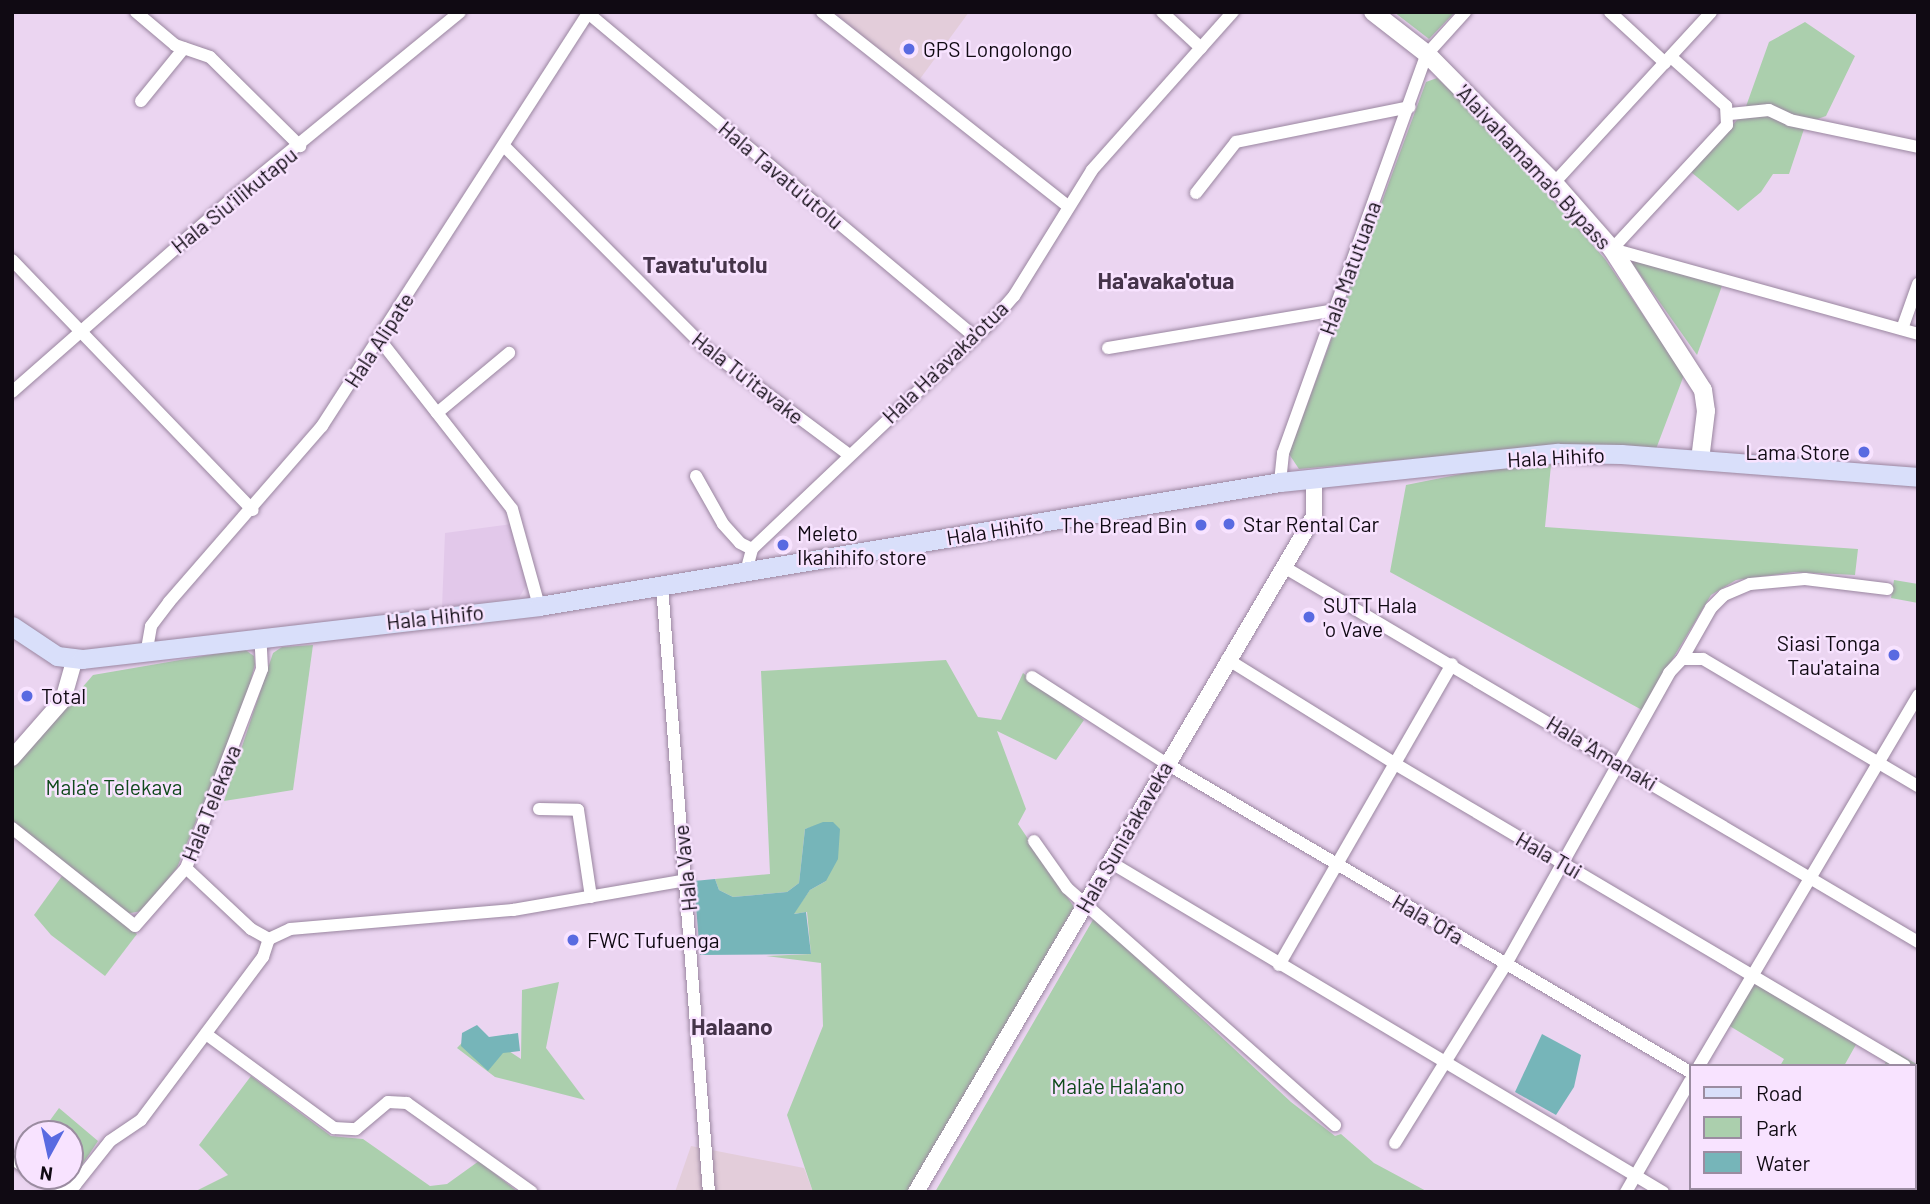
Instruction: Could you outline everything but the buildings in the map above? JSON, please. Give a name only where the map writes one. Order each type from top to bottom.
[{"type":"main road","name":"'Alaivahamama'o Bypass","points":[[1373,12],[1427,54],[1554,183],[1612,249],[1703,390],[1706,411],[1700,460]]},
{"type":"main road","name":"Hala Hihifo","points":[[75,658],[539,606],[662,586],[750,558],[1280,482],[1558,453],[1700,460],[1918,477]]},
{"type":"main road","points":[[12,626],[57,656],[75,658]]},
{"type":"street","points":[[135,12],[184,48],[210,57],[300,146]]},
{"type":"street","name":"Hala Siu'ilikutapu","points":[[12,392],[79,330],[460,12]]},
{"type":"street","points":[[822,12],[1068,206]]},
{"type":"street","points":[[1162,12],[1201,48]]},
{"type":"street","name":"Hala Ha'avaka'otua","points":[[750,558],[848,454],[975,337],[1014,296],[1092,170],[1233,12]]},
{"type":"street","points":[[1427,54],[1465,12]]},
{"type":"street","points":[[1610,12],[1730,114],[1769,110],[1790,120],[1918,147]]},
{"type":"street","points":[[1554,183],[1711,12]]},
{"type":"street","name":"Hala Alipate","points":[[147,649],[151,626],[169,601],[253,510],[322,426],[505,148],[589,13]]},
{"type":"street","name":"Hala Tavatu'utolu","points":[[589,13],[975,337]]},
{"type":"street","points":[[141,101],[184,48]]},
{"type":"street","name":"Hala Matutuana","points":[[1280,482],[1283,453],[1427,54]]},
{"type":"street","points":[[1196,193],[1221,157],[1236,142],[1252,136],[1409,107]]},
{"type":"street","points":[[1730,114],[1727,125],[1612,249],[1918,334]]},
{"type":"street","name":"Hala Tu'itavake","points":[[505,148],[703,346],[848,454]]},
{"type":"street","points":[[12,260],[253,510]]},
{"type":"street","points":[[1902,329],[1918,284]]},
{"type":"street","points":[[1108,348],[1334,310]]},
{"type":"street","points":[[380,340],[512,509],[539,606]]},
{"type":"street","points":[[437,413],[509,353]]},
{"type":"street","points":[[696,476],[723,524],[750,558]]},
{"type":"street","name":"Hala Sunia'akaveka","points":[[916,1192],[1227,659],[1314,516],[1314,478]]},
{"type":"street","name":"Hala 'Amanaki","points":[[1284,567],[1618,761],[1809,879],[1918,942]]},
{"type":"street","points":[[1395,1143],[1506,964],[1618,761],[1669,673],[1682,659],[1711,608],[1724,594],[1750,584],[1805,579],[1887,589]]},
{"type":"street","name":"Hala Vave","points":[[662,586],[687,880],[709,1192]]},
{"type":"street","name":"Hala Telekava","points":[[12,828],[135,926],[186,868],[262,669],[260,636]]},
{"type":"street","points":[[12,758],[63,700],[75,658]]},
{"type":"street","name":"Hala Tui","points":[[1227,659],[1397,765],[1902,1064]]},
{"type":"street","points":[[1682,659],[1703,659],[1918,786]]},
{"type":"street","points":[[1279,965],[1335,864],[1397,765],[1451,664]]},
{"type":"street","name":"Hala 'Ofa","points":[[1032,677],[1167,764],[1688,1071]]},
{"type":"street","points":[[1700,1064],[1918,695]]},
{"type":"street","points":[[539,809],[578,810],[591,897]]},
{"type":"street","points":[[1034,841],[1067,888],[1087,901],[1207,1017],[1335,1125]]},
{"type":"street","points":[[1110,862],[1445,1066],[1663,1192]]},
{"type":"street","points":[[186,868],[251,929],[269,939]]},
{"type":"street","points":[[84,1174],[110,1141],[141,1120],[263,957],[269,939],[289,929],[513,910],[687,880]]},
{"type":"street","points":[[206,1034],[334,1128],[356,1129],[388,1102],[407,1103],[532,1192]]},
{"type":"street","points":[[1626,1192],[1688,1085]]},
{"type":"shaded area","name":"GPS Longolongo","points":[[834,12],[969,12],[917,83]]},
{"type":"shaded area","points":[[519,523],[527,584],[519,598],[442,607],[445,533]]},
{"type":"shaded area","points":[[691,1146],[804,1168],[813,1192],[675,1192]]},
{"type":"green space","points":[[1394,12],[1455,12],[1429,39]]},
{"type":"green space","points":[[1805,22],[1855,56],[1826,116],[1806,123],[1789,174],[1773,174],[1761,192],[1738,211],[1691,172],[1744,112],[1769,42]]},
{"type":"green space","points":[[1437,78],[1484,123],[1605,259],[1684,375],[1656,449],[1556,446],[1299,469],[1289,454],[1426,82]]},
{"type":"green space","points":[[1636,258],[1723,283],[1697,355],[1632,263]]},
{"type":"green space","points":[[1551,465],[1545,527],[1858,549],[1855,575],[1794,572],[1736,580],[1711,595],[1642,710],[1390,572],[1406,485],[1476,471]]},
{"type":"green space","points":[[1894,580],[1918,584],[1918,603],[1891,598]]},
{"type":"green space","name":"Mala'e Telekava","points":[[313,645],[293,790],[224,801],[273,653],[282,647]]},
{"type":"green space","name":"Mala'e Telekava","points":[[244,649],[254,656],[255,664],[247,695],[177,868],[142,911],[125,914],[12,820],[12,769],[93,675]]},
{"type":"green space","points":[[946,660],[978,717],[1001,720],[1023,673],[1084,720],[1056,760],[997,731],[1026,809],[1018,824],[1074,907],[909,1192],[813,1192],[787,1115],[823,1026],[821,963],[766,956],[811,954],[807,912],[793,914],[810,890],[826,881],[815,826],[805,829],[799,883],[787,892],[733,897],[719,890],[715,879],[770,874],[761,671]]},
{"type":"green space","points":[[62,876],[137,934],[105,976],[51,935],[34,915]]},
{"type":"green space","name":"Mala'e Hala'ano","points":[[1094,918],[1291,1102],[1335,1136],[1341,1134],[1374,1163],[1428,1192],[935,1192]]},
{"type":"green space","points":[[559,982],[546,1048],[585,1100],[495,1077],[457,1048],[475,1029],[521,1059],[522,990]]},
{"type":"green space","points":[[1759,982],[1858,1041],[1845,1064],[1781,1064],[1784,1059],[1728,1025],[1752,984]]},
{"type":"green space","points":[[1891,1049],[1918,1065],[1918,1192],[1908,1190],[1916,1190],[1916,1064],[1885,1064]]},
{"type":"green space","points":[[251,1076],[331,1136],[363,1139],[430,1186],[447,1184],[479,1161],[518,1192],[194,1192],[228,1175],[199,1145]]},
{"type":"green space","points":[[59,1108],[73,1120],[50,1120]]},
{"type":"green space","points":[[84,1129],[98,1141],[84,1162]]},
{"type":"water","points":[[823,822],[833,822],[840,829],[838,859],[826,881],[810,890],[794,914],[806,912],[811,954],[700,955],[694,881],[715,879],[719,890],[733,897],[787,892],[799,883],[805,829]]},
{"type":"water","points":[[477,1025],[489,1037],[518,1033],[520,1051],[503,1053],[488,1071],[461,1046],[462,1033]]},
{"type":"water","points":[[1542,1034],[1581,1055],[1574,1087],[1556,1115],[1515,1092]]},
{"type":"place","name":"GPS Longolongo","points":[[909,49]]},
{"type":"place","name":"Lama Store","points":[[1864,452]]},
{"type":"place","name":"Star Rental Car","points":[[1229,524]]},
{"type":"place","name":"The Bread Bin","points":[[1201,525]]},
{"type":"place","name":"Meleto Ikahihifo store","points":[[783,545]]},
{"type":"place","name":"SUTT Hala 'o Vave","points":[[1309,617]]},
{"type":"place","name":"Siasi Tonga Tau'ataina","points":[[1894,655]]},
{"type":"place","name":"Total","points":[[27,696]]},
{"type":"place","name":"FWC Tufuenga","points":[[573,940]]},
{"type":"district","name":"Tavatu'utolu","points":[[705,264]]},
{"type":"district","name":"Ha'avaka'otua","points":[[1166,280]]},
{"type":"district","name":"Halaano","points":[[732,1026]]}]
